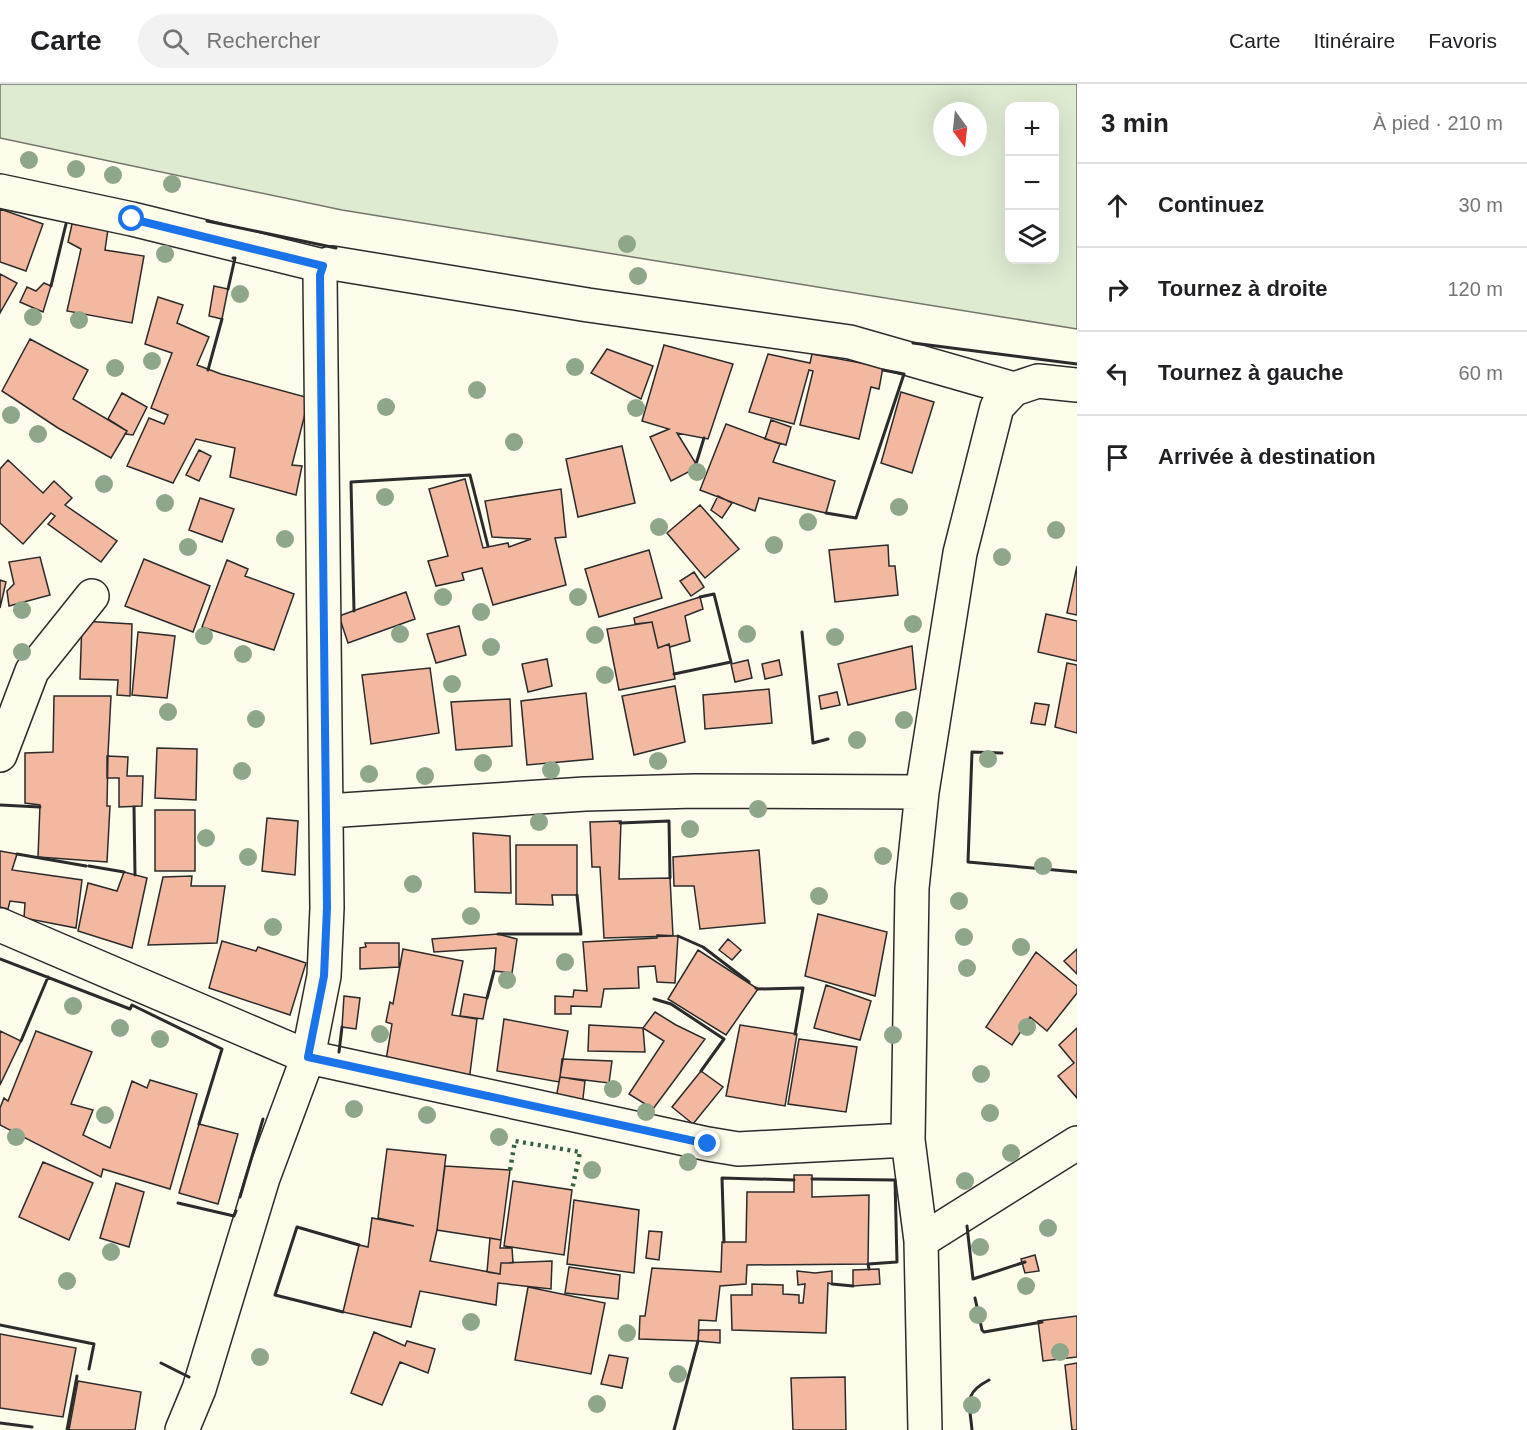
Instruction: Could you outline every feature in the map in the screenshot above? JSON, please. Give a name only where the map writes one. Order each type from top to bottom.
[{"type":"street","points":[[0,191],[132,219],[323,266],[332,263],[588,305],[850,342],[1014,389]]},
{"type":"street","points":[[182,1430],[199,1389],[263,1178],[308,1057],[324,976],[327,811],[320,275],[323,266]]},
{"type":"street","points":[[925,1430],[921,1241],[908,1140],[912,888],[922,792],[960,553],[997,407],[1014,389],[1038,381],[1077,384]]},
{"type":"street","points":[[0,755],[32,671],[92,596]]},
{"type":"street","points":[[327,811],[585,794],[922,792]]},
{"type":"street","points":[[0,926],[308,1057],[738,1149],[908,1140]]},
{"type":"street","points":[[921,1241],[1077,1143]]},
{"type":"green space","points":[[0,84],[1077,84],[1077,329],[342,210],[0,138]]},
{"type":"building","points":[[0,209],[43,224],[26,271],[0,262]]},
{"type":"building","points":[[72,224],[108,229],[105,250],[144,256],[132,323],[67,311],[81,249],[68,242]]},
{"type":"building","points":[[0,274],[17,283],[0,313]]},
{"type":"building","points":[[44,283],[51,286],[43,312],[20,302],[27,287],[36,291]]},
{"type":"building","points":[[214,286],[228,289],[222,319],[209,316]]},
{"type":"building","points":[[158,297],[183,305],[177,323],[209,337],[197,365],[221,374],[309,398],[292,465],[302,466],[296,495],[230,477],[235,448],[196,439],[173,483],[127,466],[149,418],[164,424],[168,415],[151,408],[172,353],[145,344]]},
{"type":"building","points":[[30,339],[88,370],[73,399],[127,431],[111,458],[58,428],[2,391]]},
{"type":"building","points":[[664,345],[733,364],[708,439],[677,433],[698,467],[671,481],[650,437],[669,429],[642,421]]},
{"type":"building","points":[[607,349],[653,366],[641,399],[591,373]]},
{"type":"building","points":[[768,354],[810,363],[812,354],[883,367],[879,389],[871,387],[859,439],[800,425],[813,371],[809,370],[794,424],[749,412]]},
{"type":"building","points":[[901,392],[934,402],[912,473],[881,463]]},
{"type":"building","points":[[122,393],[147,407],[133,435],[125,434],[127,431],[108,419]]},
{"type":"building","points":[[771,420],[791,427],[786,445],[765,439]]},
{"type":"building","points":[[726,424],[780,444],[773,462],[835,481],[826,513],[759,498],[755,511],[700,490]]},
{"type":"building","points":[[622,446],[635,503],[578,517],[566,459]]},
{"type":"building","points":[[199,450],[211,456],[199,481],[186,475]]},
{"type":"building","points":[[8,460],[43,493],[54,481],[72,498],[65,505],[117,541],[101,562],[48,524],[55,516],[51,513],[23,544],[0,523],[0,469]]},
{"type":"building","points":[[465,479],[483,548],[508,543],[509,547],[531,539],[492,537],[485,501],[561,489],[566,537],[555,538],[566,585],[493,605],[482,568],[462,573],[464,580],[436,586],[428,561],[448,556],[429,489]]},
{"type":"building","points":[[718,496],[732,503],[722,518],[711,510]]},
{"type":"building","points":[[200,498],[234,509],[222,542],[189,530]]},
{"type":"building","points":[[700,505],[739,549],[705,578],[667,533]]},
{"type":"building","points":[[888,545],[889,566],[895,566],[898,595],[835,602],[829,550]]},
{"type":"building","points":[[649,550],[662,598],[599,617],[585,569]]},
{"type":"building","points":[[40,557],[50,595],[9,606],[7,591],[14,584],[9,562]]},
{"type":"building","points":[[144,559],[210,586],[193,632],[125,606]]},
{"type":"building","points":[[227,560],[248,569],[245,576],[294,594],[274,650],[202,627]]},
{"type":"building","points":[[1077,566],[1077,615],[1067,613]]},
{"type":"building","points":[[694,572],[704,587],[691,596],[680,581]]},
{"type":"building","points":[[0,580],[6,582],[0,608]]},
{"type":"building","points":[[406,592],[415,619],[348,643],[339,616]]},
{"type":"building","points":[[700,597],[703,609],[685,616],[690,641],[658,648],[652,622],[635,624],[634,618]]},
{"type":"building","points":[[1046,614],[1077,621],[1077,661],[1038,652]]},
{"type":"building","points":[[82,621],[132,624],[130,696],[117,695],[118,680],[80,679]]},
{"type":"building","points":[[652,622],[658,648],[669,644],[675,679],[619,690],[607,629]]},
{"type":"building","points":[[459,626],[466,655],[436,663],[427,634]]},
{"type":"building","points":[[138,632],[175,636],[167,698],[132,695]]},
{"type":"building","points":[[912,646],[916,689],[848,705],[838,664]]},
{"type":"building","points":[[547,659],[552,686],[528,692],[522,664]]},
{"type":"building","points":[[748,660],[752,678],[735,682],[731,664]]},
{"type":"building","points":[[779,660],[782,675],[765,679],[762,664]]},
{"type":"building","points":[[1067,663],[1077,665],[1077,733],[1055,727]]},
{"type":"building","points":[[430,668],[439,733],[371,744],[362,675]]},
{"type":"building","points":[[675,686],[685,742],[634,755],[622,696]]},
{"type":"building","points":[[769,689],[772,723],[705,729],[703,695]]},
{"type":"building","points":[[837,692],[840,705],[821,709],[819,696]]},
{"type":"building","points":[[586,693],[593,759],[527,765],[521,701]]},
{"type":"building","points":[[54,696],[111,696],[107,862],[38,857],[40,805],[25,803],[25,753],[53,752]]},
{"type":"building","points":[[510,699],[512,746],[456,750],[451,702]]},
{"type":"building","points":[[1035,703],[1049,705],[1045,725],[1031,723]]},
{"type":"building","points":[[157,748],[197,749],[196,800],[155,798]]},
{"type":"building","points":[[107,756],[128,757],[127,776],[143,776],[142,806],[119,807],[119,778],[107,778]]},
{"type":"building","points":[[155,810],[195,810],[195,871],[155,871]]},
{"type":"building","points":[[267,818],[298,821],[295,875],[262,871]]},
{"type":"building","points":[[621,821],[619,879],[670,878],[673,936],[604,938],[600,867],[592,867],[590,822]]},
{"type":"building","points":[[473,833],[510,836],[511,893],[475,892]]},
{"type":"building","points":[[516,845],[577,845],[577,895],[552,895],[553,905],[516,904]]},
{"type":"building","points":[[759,850],[765,923],[700,929],[694,886],[674,886],[673,857]]},
{"type":"building","points":[[0,851],[17,854],[12,870],[82,880],[76,928],[24,918],[25,903],[10,901],[8,909],[0,907]]},
{"type":"building","points":[[124,872],[147,878],[132,948],[78,931],[88,883],[117,891]]},
{"type":"building","points":[[192,876],[191,886],[225,886],[217,943],[148,945],[163,877]]},
{"type":"building","points":[[818,914],[887,932],[875,996],[805,976]]},
{"type":"building","points":[[498,934],[517,939],[512,973],[494,971],[496,948],[434,952],[432,939]]},
{"type":"building","points":[[657,935],[678,936],[675,983],[657,982],[655,966],[638,967],[639,988],[604,989],[601,1007],[571,1006],[571,1014],[555,1014],[555,996],[573,997],[574,990],[587,991],[583,942],[657,938]]},
{"type":"building","points":[[728,939],[741,950],[732,960],[719,950]]},
{"type":"building","points":[[222,941],[256,951],[258,947],[306,963],[290,1015],[209,988]]},
{"type":"building","points":[[365,943],[399,943],[399,967],[360,969],[360,948],[366,947]]},
{"type":"building","points":[[403,949],[463,961],[452,1015],[477,1019],[469,1081],[385,1066],[392,1024],[386,1022],[390,1002],[393,1004]]},
{"type":"building","points":[[1077,949],[1077,974],[1064,961]]},
{"type":"building","points":[[698,950],[758,989],[726,1035],[668,999]]},
{"type":"building","points":[[1036,952],[1077,986],[1077,993],[1047,1031],[1030,1017],[1012,1045],[986,1027]]},
{"type":"building","points":[[826,985],[871,1001],[860,1040],[814,1028]]},
{"type":"building","points":[[464,994],[487,998],[483,1019],[460,1016]]},
{"type":"building","points":[[344,996],[360,998],[356,1029],[342,1027]]},
{"type":"building","points":[[655,1012],[705,1039],[653,1109],[629,1094],[664,1041],[643,1028]]},
{"type":"building","points":[[504,1019],[568,1031],[559,1082],[497,1071]]},
{"type":"building","points":[[589,1025],[643,1028],[645,1052],[588,1051]]},
{"type":"building","points":[[740,1025],[797,1034],[785,1106],[726,1096]]},
{"type":"building","points":[[1077,1028],[1077,1098],[1058,1076],[1074,1063],[1059,1045]]},
{"type":"building","points":[[0,1031],[21,1041],[0,1085]]},
{"type":"building","points":[[36,1031],[92,1052],[71,1104],[93,1110],[83,1135],[110,1148],[132,1081],[147,1088],[150,1080],[197,1094],[170,1189],[103,1169],[101,1177],[0,1125],[0,1108],[4,1098],[8,1101]]},
{"type":"building","points":[[799,1039],[857,1047],[846,1112],[788,1104]]},
{"type":"building","points":[[562,1059],[612,1061],[609,1083],[560,1077]]},
{"type":"building","points":[[701,1071],[723,1087],[693,1124],[672,1107]]},
{"type":"building","points":[[560,1077],[585,1081],[582,1107],[555,1103]]},
{"type":"building","points":[[199,1124],[238,1134],[218,1204],[179,1193]]},
{"type":"building","points":[[387,1149],[446,1155],[437,1230],[430,1261],[500,1274],[501,1263],[552,1261],[551,1289],[498,1283],[496,1305],[420,1291],[411,1327],[343,1312],[359,1245],[368,1247],[372,1218],[414,1226],[378,1218]]},
{"type":"building","points":[[43,1162],[93,1183],[69,1240],[19,1217]]},
{"type":"building","points":[[445,1166],[510,1170],[501,1240],[437,1230]]},
{"type":"building","points":[[794,1175],[812,1175],[812,1197],[869,1195],[868,1264],[747,1265],[746,1284],[720,1286],[716,1321],[699,1320],[698,1341],[639,1339],[640,1316],[645,1316],[652,1268],[721,1272],[722,1242],[746,1242],[747,1192],[794,1192]]},
{"type":"building","points":[[513,1181],[572,1190],[564,1255],[504,1246]]},
{"type":"building","points":[[116,1183],[144,1192],[129,1247],[100,1238]]},
{"type":"building","points":[[574,1200],[639,1210],[634,1273],[567,1264]]},
{"type":"building","points":[[649,1231],[662,1232],[659,1260],[646,1258]]},
{"type":"building","points":[[490,1238],[501,1240],[500,1248],[512,1248],[513,1263],[501,1263],[500,1274],[487,1272]]},
{"type":"building","points":[[1035,1255],[1039,1271],[1025,1273],[1021,1259]]},
{"type":"building","points":[[569,1267],[620,1275],[618,1299],[565,1293]]},
{"type":"building","points":[[879,1269],[880,1284],[853,1286],[853,1270]]},
{"type":"building","points":[[797,1271],[815,1273],[832,1271],[832,1284],[828,1283],[826,1333],[732,1330],[731,1295],[752,1295],[752,1284],[783,1285],[783,1294],[799,1295],[799,1303],[803,1303],[805,1284],[798,1285]]},
{"type":"building","points":[[528,1287],[605,1303],[591,1374],[515,1360]]},
{"type":"building","points":[[1077,1316],[1077,1357],[1043,1361],[1038,1321]]},
{"type":"building","points":[[699,1330],[720,1330],[720,1343],[698,1341]]},
{"type":"building","points":[[374,1332],[405,1346],[407,1341],[435,1349],[428,1373],[400,1362],[382,1405],[351,1393]]},
{"type":"building","points":[[0,1334],[76,1348],[63,1417],[0,1408]]},
{"type":"building","points":[[609,1355],[628,1358],[622,1388],[601,1384]]},
{"type":"building","points":[[1077,1363],[1077,1430],[1072,1430],[1065,1365]]},
{"type":"building","points":[[845,1377],[846,1430],[793,1430],[791,1378]]},
{"type":"building","points":[[78,1381],[141,1392],[135,1430],[69,1430]]},
{"type":"hedge","points":[[510,1170],[515,1141],[580,1152],[572,1190]]},
{"type":"wall","points":[[207,221],[336,248]]},
{"type":"wall","points":[[51,286],[66,224]]},
{"type":"wall","points":[[228,289],[235,258],[233,258]]},
{"type":"wall","points":[[208,370],[222,319]]},
{"type":"wall","points":[[913,343],[1077,364]]},
{"type":"wall","points":[[826,513],[856,518],[904,374],[883,370]]},
{"type":"wall","points":[[696,464],[704,438]]},
{"type":"wall","points":[[354,611],[351,482],[470,475],[488,546]]},
{"type":"wall","points":[[674,674],[731,662],[714,594],[700,597]]},
{"type":"wall","points":[[802,632],[813,743],[828,739]]},
{"type":"wall","points":[[1002,753],[972,752],[968,862],[1077,872]]},
{"type":"wall","points":[[0,805],[40,807]]},
{"type":"wall","points":[[134,807],[135,875]]},
{"type":"wall","points":[[620,823],[669,821],[670,878]]},
{"type":"wall","points":[[17,854],[86,866]]},
{"type":"wall","points":[[89,866],[124,872]]},
{"type":"wall","points":[[498,934],[581,934],[577,895]]},
{"type":"wall","points":[[678,936],[703,947],[749,982]]},
{"type":"wall","points":[[0,959],[130,1009],[132,1005],[222,1049],[199,1124]]},
{"type":"wall","points":[[487,998],[494,971]]},
{"type":"wall","points":[[21,1041],[48,977]]},
{"type":"wall","points":[[756,988],[803,988],[795,1034]]},
{"type":"wall","points":[[654,999],[671,1004],[724,1039],[701,1071]]},
{"type":"wall","points":[[339,1052],[342,1027]]},
{"type":"wall","points":[[240,1197],[263,1119]]},
{"type":"wall","points":[[724,1242],[722,1178],[794,1180]]},
{"type":"wall","points":[[812,1179],[895,1180],[897,1262],[868,1264],[869,1269]]},
{"type":"wall","points":[[178,1203],[234,1216],[236,1211]]},
{"type":"wall","points":[[967,1226],[973,1279],[1025,1262]]},
{"type":"wall","points":[[343,1312],[275,1295],[297,1227],[359,1245]]},
{"type":"wall","points":[[832,1284],[853,1286]]},
{"type":"wall","points":[[975,1298],[984,1332],[1042,1322]]},
{"type":"wall","points":[[0,1325],[94,1344],[89,1369]]},
{"type":"wall","points":[[674,1430],[698,1341]]},
{"type":"wall","points":[[161,1363],[189,1377]]},
{"type":"wall","points":[[67,1430],[77,1376]]},
{"type":"wall","points":[[972,1430],[969,1406],[971,1395],[980,1385],[989,1380]]},
{"type":"wall","points":[[0,1423],[32,1427]]},
{"type":"route","points":[[132,219],[323,266],[320,275],[327,908],[324,976],[308,1057],[708,1144]]}]
